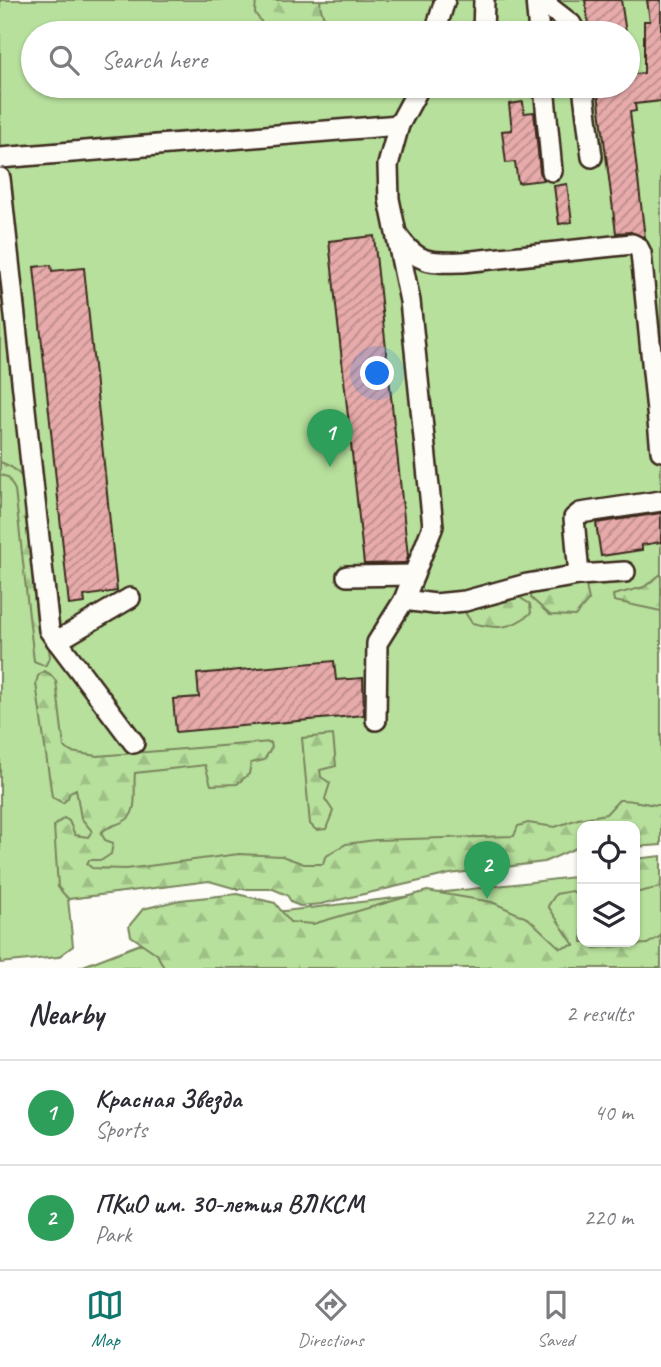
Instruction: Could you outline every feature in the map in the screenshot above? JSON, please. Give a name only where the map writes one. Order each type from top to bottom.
[{"type":"lane","points":[[439,21],[445,0]]},
{"type":"lane","points":[[483,21],[484,0]]},
{"type":"lane","points":[[538,0],[539,21]]},
{"type":"lane","points":[[538,0],[567,21]]},
{"type":"lane","points":[[376,720],[377,643],[404,600],[433,526],[410,301],[388,199],[388,165],[399,125],[414,98]]},
{"type":"lane","points":[[545,98],[552,171]]},
{"type":"lane","points":[[585,98],[592,157]]},
{"type":"lane","points":[[0,158],[399,125]]},
{"type":"lane","points":[[0,178],[49,630],[134,743]]},
{"type":"lane","points":[[393,229],[410,254],[436,263],[632,244],[638,247],[641,253],[661,451]]},
{"type":"lane","points":[[579,575],[574,518],[580,513],[661,501]]},
{"type":"lane","points":[[404,600],[436,604],[465,601],[527,584],[579,575],[625,572]]},
{"type":"lane","points":[[346,576],[414,575]]},
{"type":"lane","points":[[57,640],[130,598]]},
{"type":"green space","points":[[0,0],[661,0],[661,821],[577,821],[577,832],[68,899],[73,946],[58,957],[0,963]]},
{"type":"green space","points":[[256,0],[322,0],[321,9],[328,21],[261,21],[255,13]]},
{"type":"green space","points":[[0,462],[19,474],[31,493],[50,657],[45,666],[34,661],[15,490],[8,477],[0,475]]},
{"type":"green space","points":[[661,574],[661,611],[614,601],[613,595],[644,587]]},
{"type":"green space","points":[[574,581],[586,586],[589,600],[575,616],[550,615],[531,598],[531,592]]},
{"type":"green space","points":[[514,594],[530,604],[531,613],[517,623],[503,627],[481,625],[472,623],[466,614],[466,608]]},
{"type":"green space","points":[[44,671],[56,681],[64,747],[71,752],[97,756],[270,742],[272,747],[264,760],[251,763],[249,774],[237,784],[211,785],[205,765],[135,773],[133,811],[126,820],[101,833],[105,840],[113,843],[111,854],[102,860],[89,860],[87,864],[92,868],[126,869],[239,854],[282,856],[304,864],[323,864],[325,857],[346,844],[375,840],[514,836],[518,826],[528,823],[555,827],[578,819],[606,814],[619,800],[661,805],[661,845],[640,847],[640,821],[577,821],[577,848],[544,862],[450,874],[321,904],[300,906],[292,903],[287,895],[273,889],[237,889],[209,881],[68,899],[58,887],[54,826],[64,818],[69,821],[75,835],[88,837],[92,831],[81,818],[76,789],[70,792],[63,803],[52,797],[36,683],[38,676]]},
{"type":"green space","points":[[333,735],[336,766],[320,770],[321,777],[330,783],[325,799],[333,811],[326,829],[316,830],[310,824],[302,738]]},
{"type":"green space","points":[[661,856],[661,887],[640,892],[640,858]]},
{"type":"green space","points":[[661,867],[661,968],[78,968],[200,921],[577,877],[577,947],[640,947],[640,869]]},
{"type":"green space","points":[[427,891],[492,902],[529,919],[560,948],[574,945],[548,906],[556,894],[572,891],[577,894],[577,947],[640,947],[640,945],[647,944],[661,936],[661,968],[164,968],[157,954],[131,936],[129,926],[143,909],[180,900],[237,894],[275,903],[290,922],[313,924]]},
{"type":"building","points":[[585,0],[621,0],[624,21],[588,21]]},
{"type":"building","points":[[647,0],[661,0],[661,101],[635,104],[636,111],[630,112],[645,238],[631,232],[616,233],[599,98],[640,98],[640,74],[644,73],[644,21],[650,21]]},
{"type":"building","points":[[523,102],[524,113],[534,112],[540,172],[544,180],[518,183],[515,162],[506,163],[502,131],[512,130],[509,104]]},
{"type":"building","points":[[567,184],[572,222],[559,224],[554,186]]},
{"type":"building","points":[[374,236],[408,556],[406,563],[364,564],[329,241]]},
{"type":"building","points":[[51,265],[52,271],[84,268],[117,591],[84,596],[85,603],[69,605],[34,267]]},
{"type":"building","points":[[661,513],[661,542],[642,545],[642,550],[601,556],[596,523]]},
{"type":"building","points":[[334,661],[336,680],[363,678],[364,715],[176,732],[173,699],[199,697],[197,674]]},
{"type":"place","name":"Красная Звезда","points":[[330,467]]},
{"type":"place","name":"ПКиО им. 30-летия ВЛКСМ","points":[[487,899]]}]
